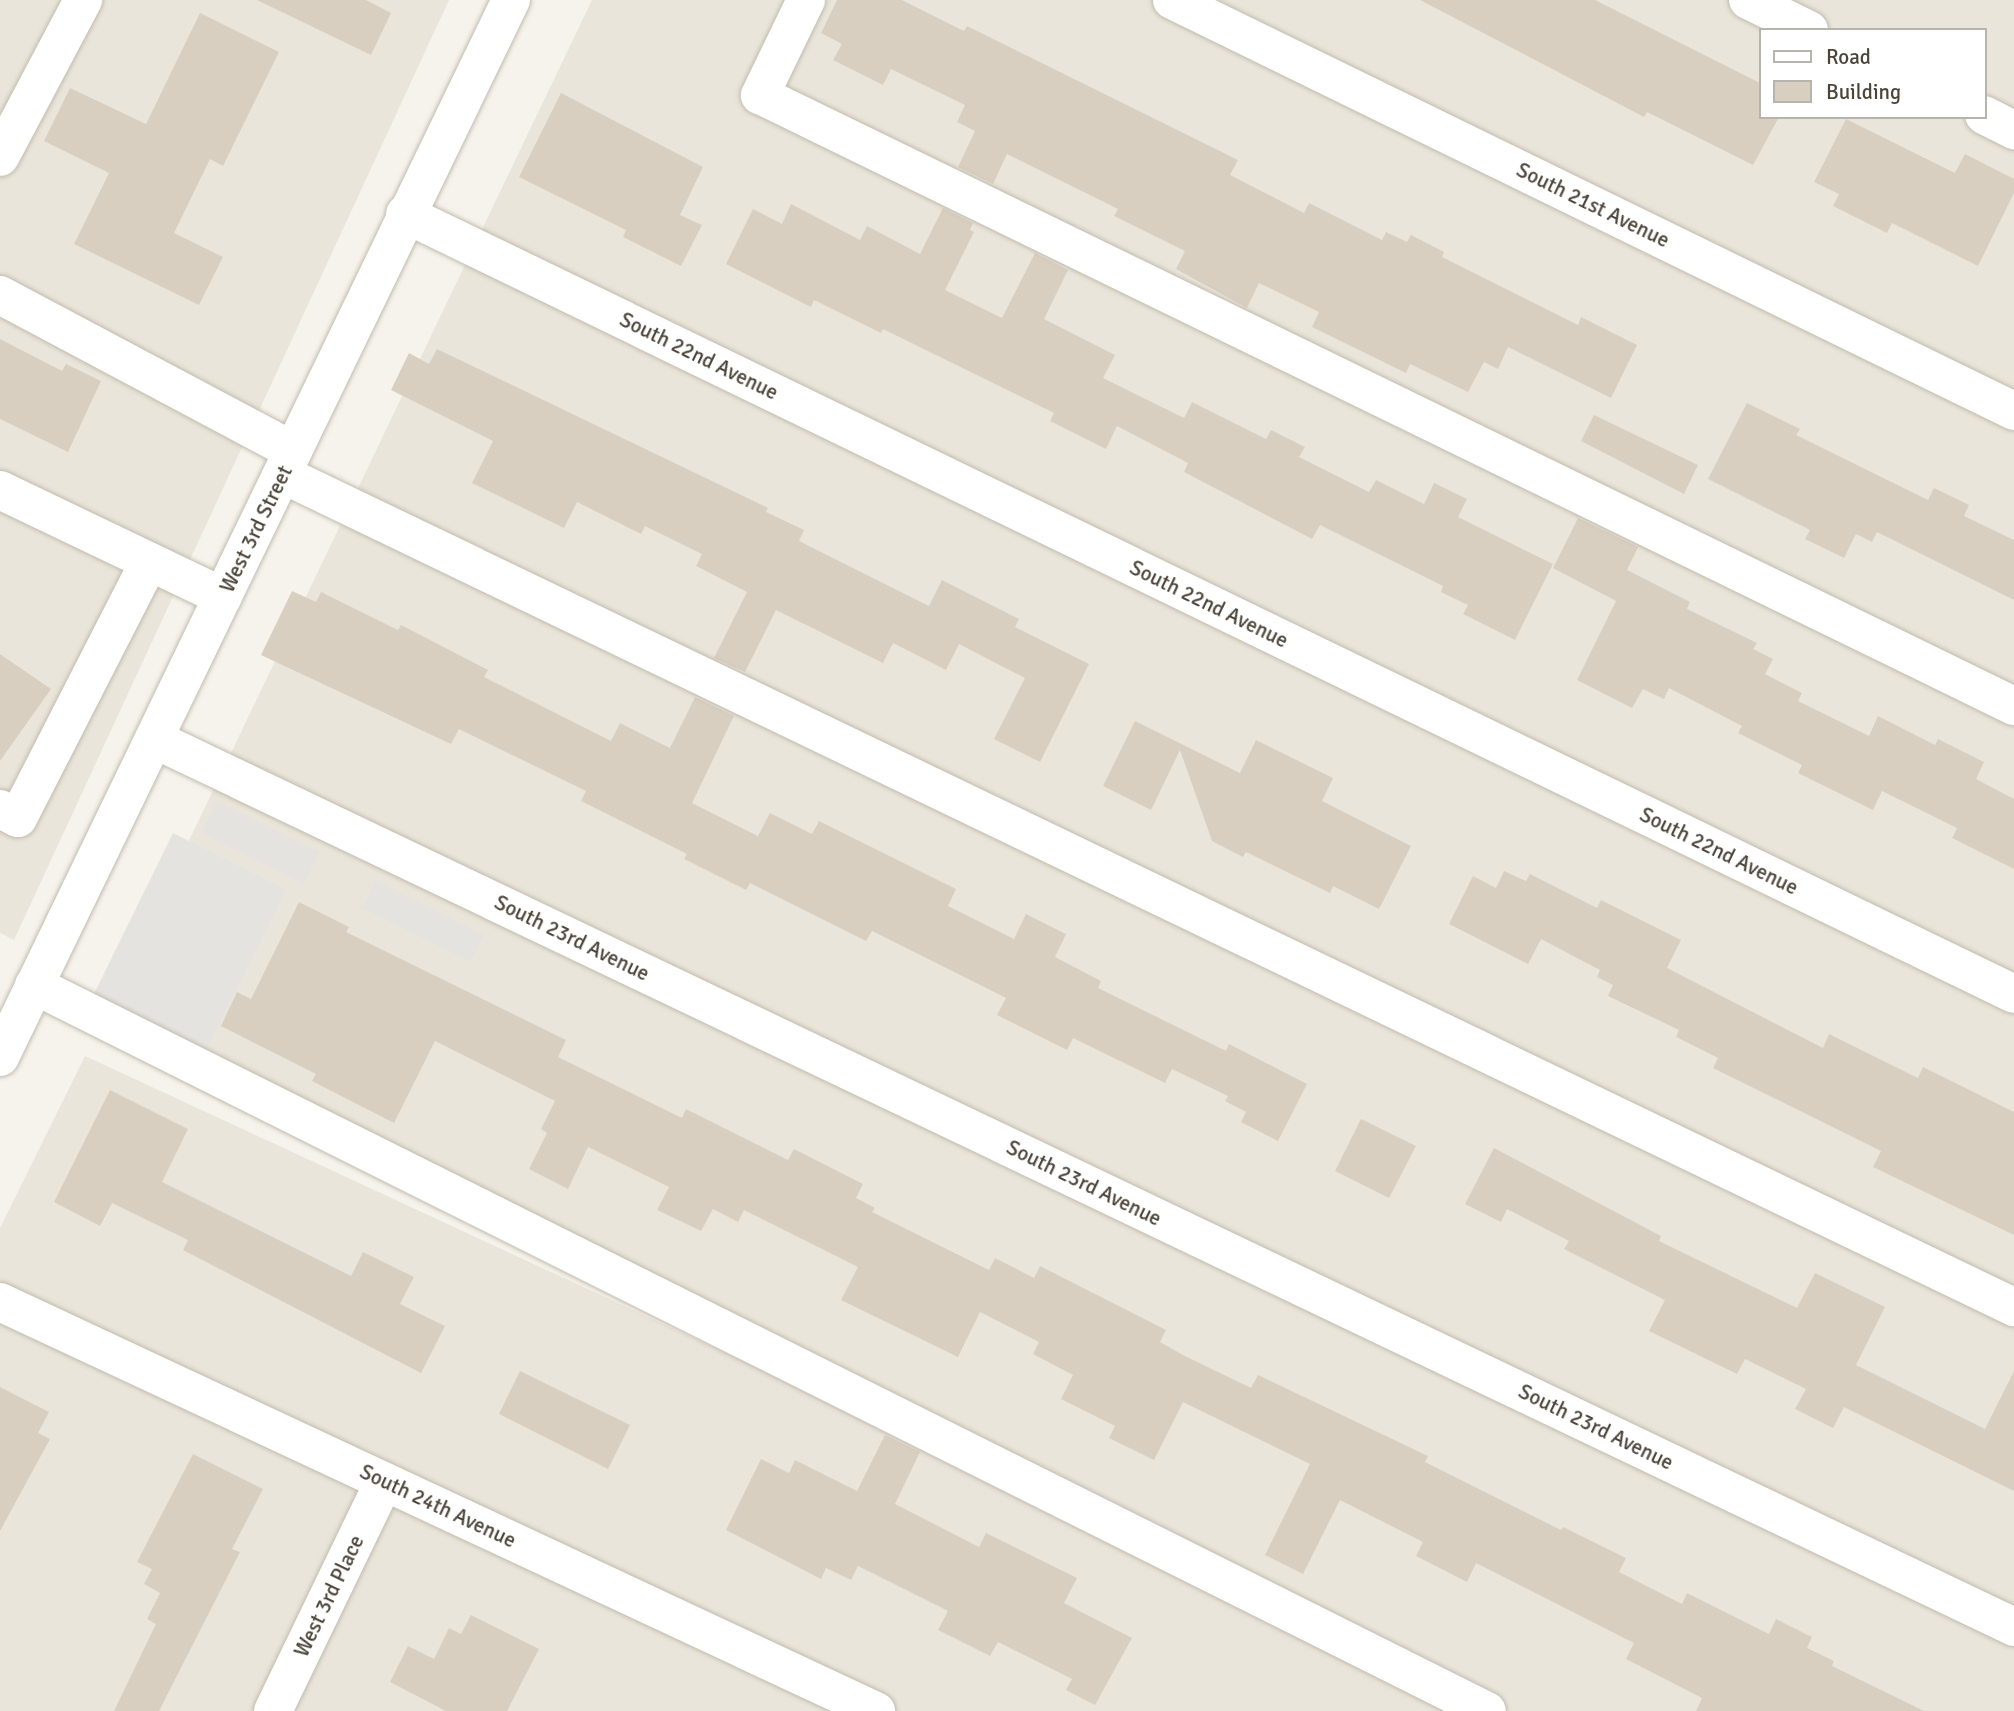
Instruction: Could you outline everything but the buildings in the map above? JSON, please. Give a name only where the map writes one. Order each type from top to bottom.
[{"type":"street","points":[[0,157],[83,0]]},
{"type":"street","name":"West 3rd Street","points":[[0,1057],[405,214],[511,0]]},
{"type":"street","points":[[806,0],[760,95],[2014,706]]},
{"type":"street","name":"South 21st Avenue","points":[[1172,0],[2014,411]]},
{"type":"street","points":[[1748,0],[1805,28]]},
{"type":"street","points":[[1986,116],[2014,130]]},
{"type":"street","name":"South 22nd Avenue","points":[[405,214],[2014,994]]},
{"type":"street","points":[[0,295],[288,462],[2014,1307]]},
{"type":"street","points":[[0,491],[223,597]]},
{"type":"street","points":[[0,810],[18,818],[149,562]]},
{"type":"street","name":"South 23rd Avenue","points":[[154,738],[2014,1627]]},
{"type":"street","points":[[34,985],[1488,1711]]},
{"type":"street","name":"South 24th Avenue","points":[[0,1302],[869,1709]]},
{"type":"street","name":"West 3rd Place","points":[[273,1711],[384,1481]]},
{"type":"shaded area","points":[[0,0],[449,0],[14,940],[0,933]]},
{"type":"shaded area","points":[[592,0],[2014,0],[2014,1711],[0,1711],[0,1228],[85,1056],[1330,1633],[103,1020]]},
{"type":"shaded area","points":[[217,801],[319,852],[304,884],[201,833]]},
{"type":"shaded area","points":[[173,833],[286,890],[202,1058],[90,1002]]},
{"type":"shaded area","points":[[375,880],[484,935],[470,962],[362,908]]}]
